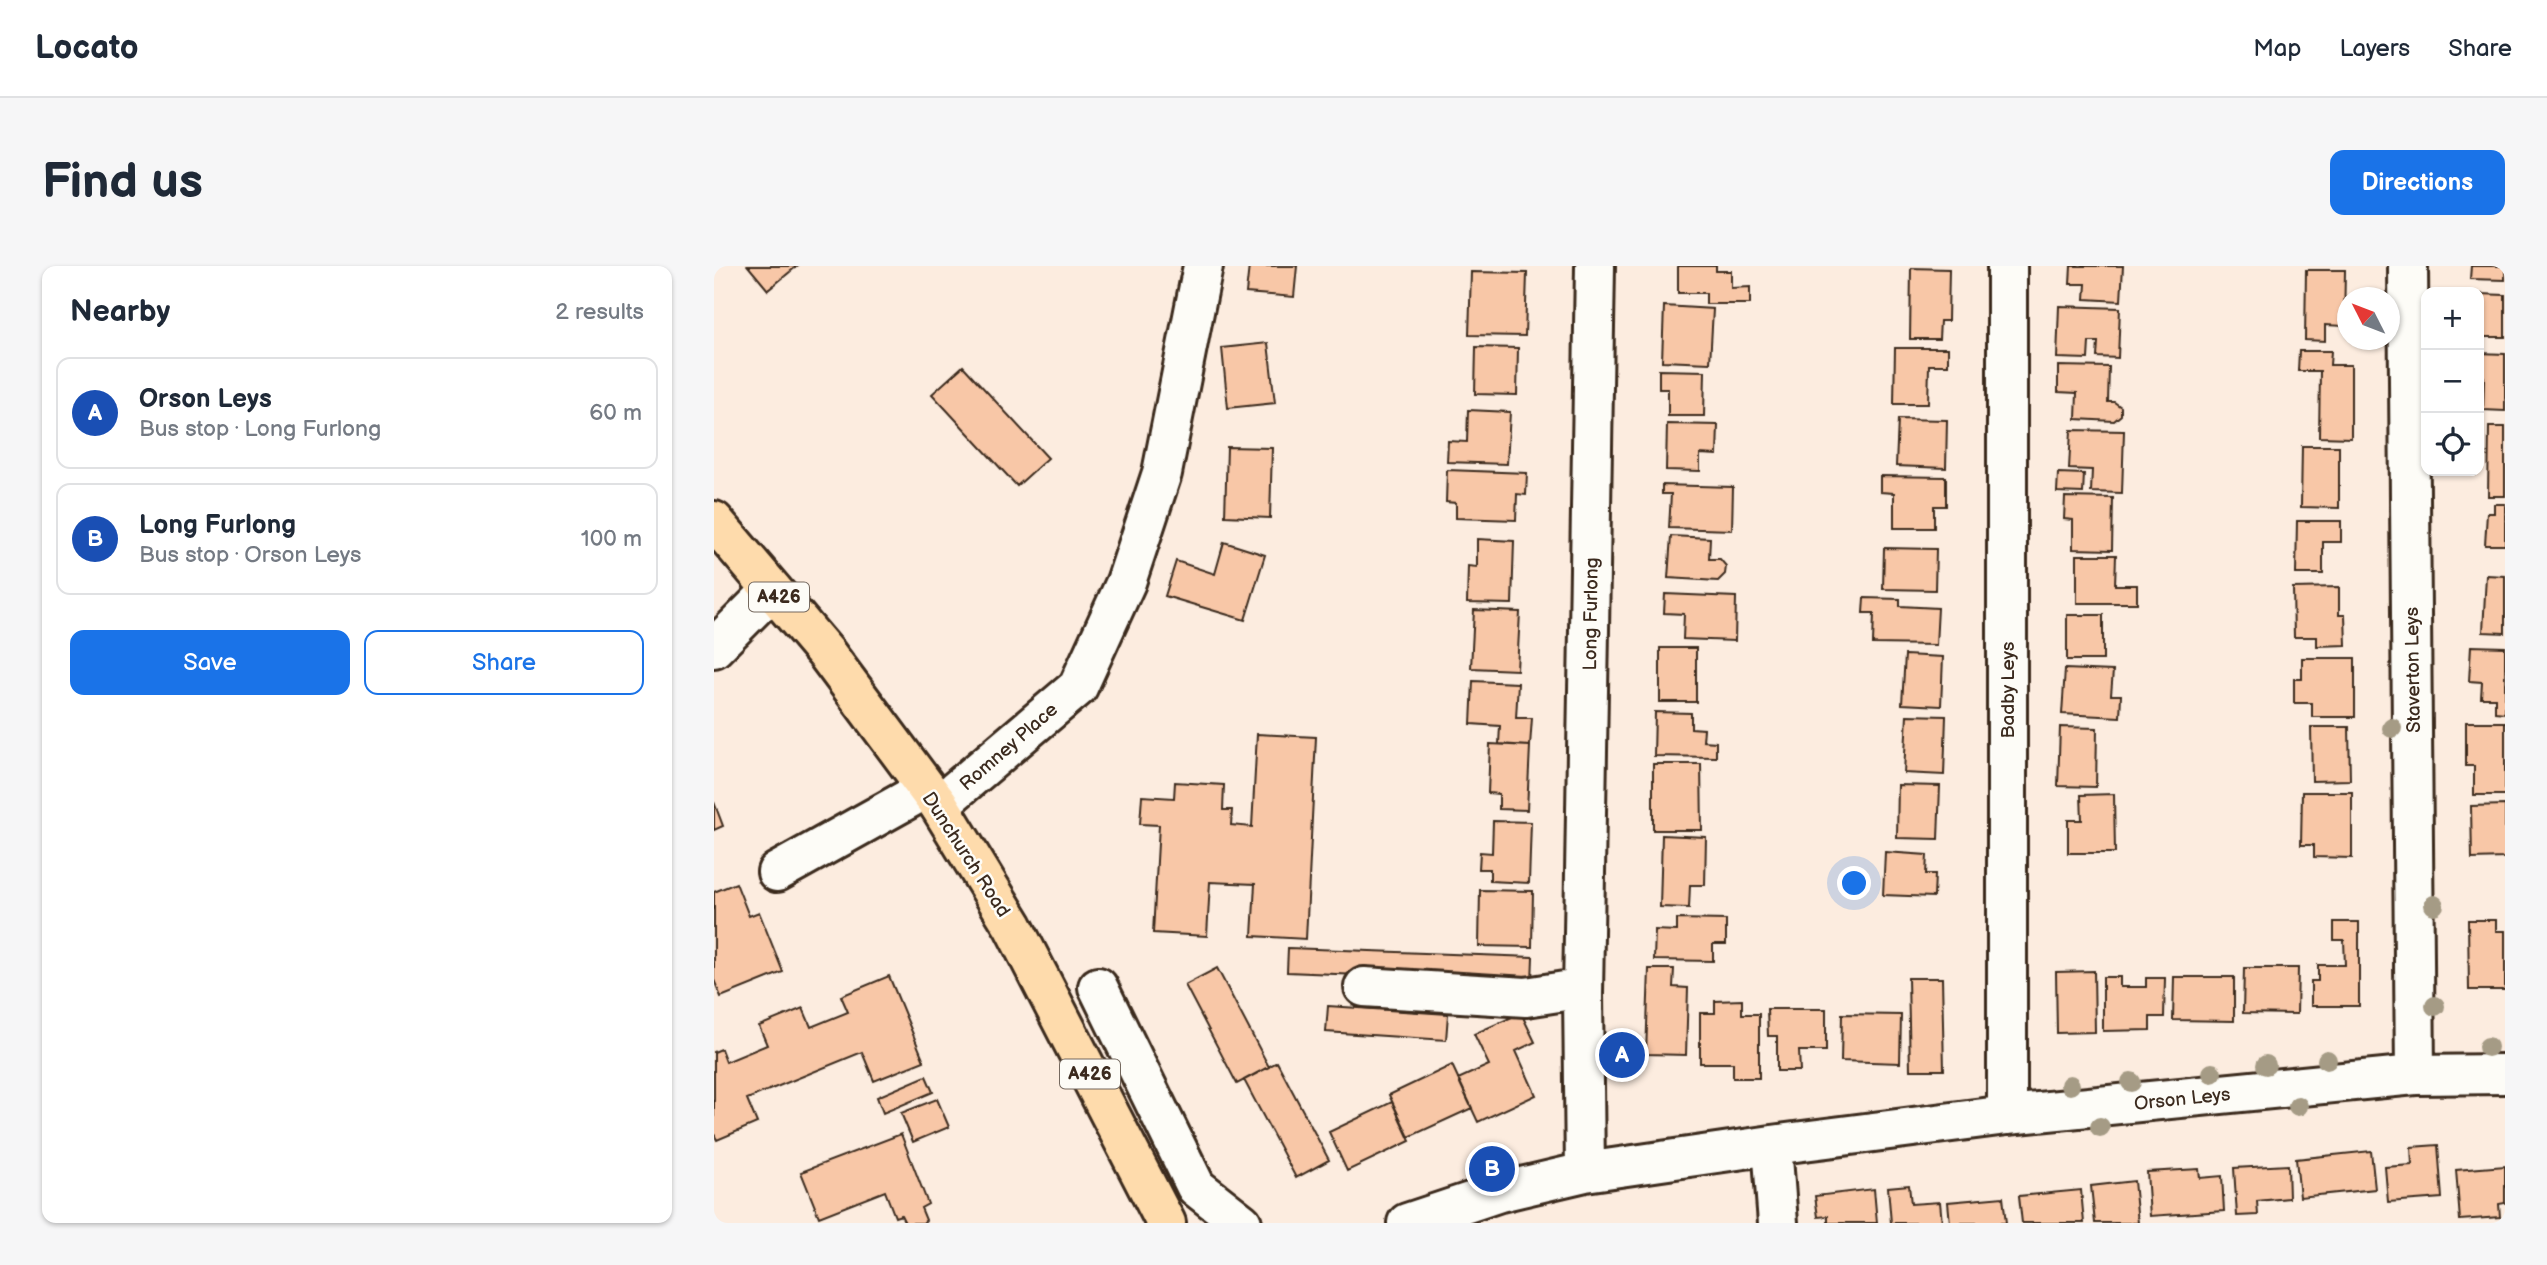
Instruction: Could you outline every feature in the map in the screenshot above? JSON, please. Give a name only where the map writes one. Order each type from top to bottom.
[{"type":"highway","name":"Dunchurch Road","points":[[714,521],[826,653],[933,797],[1013,926],[1166,1223]]},
{"type":"street","name":"Romney Place","points":[[777,872],[933,797],[1078,687],[1126,582],[1162,473],[1203,266]]},
{"type":"street","name":"Long Furlong","points":[[1585,1172],[1583,994],[1595,266]]},
{"type":"street","name":"Badby Leys","points":[[2007,266],[2007,1115]]},
{"type":"street","name":"Staverton Leys","points":[[2408,266],[2415,1075]]},
{"type":"street","points":[[714,648],[772,590]]},
{"type":"street","points":[[1098,987],[1196,1187],[1242,1223]]},
{"type":"street","points":[[1364,987],[1526,997],[1565,992],[1583,994]]},
{"type":"street","name":"Orson Leys","points":[[1407,1223],[1500,1192],[1585,1172],[1772,1145],[2007,1115],[2415,1075],[2505,1074]]},
{"type":"street","points":[[1772,1145],[1778,1223]]},
{"type":"building","points":[[748,266],[797,266],[768,290]]},
{"type":"building","points":[[1249,266],[1297,266],[1294,297],[1246,293]]},
{"type":"building","points":[[1678,266],[1716,266],[1716,271],[1731,271],[1731,288],[1750,287],[1750,304],[1706,304],[1706,293],[1678,293]]},
{"type":"building","points":[[2071,266],[2123,266],[2121,301],[2085,299],[2086,284],[2070,284]]},
{"type":"building","points":[[2471,266],[2505,266],[2505,280],[2470,279]]},
{"type":"building","points":[[1911,268],[1949,269],[1948,321],[1940,321],[1939,339],[1910,339]]},
{"type":"building","points":[[2306,270],[2345,270],[2345,287],[2337,287],[2337,326],[2325,325],[2325,341],[2305,340]]},
{"type":"building","points":[[1471,272],[1527,273],[1525,336],[1469,335]]},
{"type":"building","points":[[2484,294],[2505,295],[2505,337],[2484,337]]},
{"type":"building","points":[[1664,306],[1713,309],[1710,363],[1662,361]]},
{"type":"building","points":[[2059,306],[2120,308],[2118,358],[2097,357],[2098,342],[2089,342],[2088,359],[2057,358]]},
{"type":"building","points":[[1268,343],[1275,403],[1228,408],[1222,348]]},
{"type":"building","points":[[1476,347],[1518,348],[1517,395],[1475,394]]},
{"type":"building","points":[[1895,348],[1948,348],[1948,365],[1929,365],[1928,404],[1894,404]]},
{"type":"building","points":[[2299,351],[2331,351],[2330,365],[2351,365],[2351,438],[2319,437],[2320,371],[2298,371]]},
{"type":"building","points":[[2484,353],[2505,354],[2505,411],[2484,410]]},
{"type":"building","points":[[963,366],[1048,458],[1017,486],[932,394]]},
{"type":"building","points":[[2058,366],[2109,367],[2108,402],[2114,402],[2121,407],[2121,415],[2114,421],[2076,419],[2077,393],[2058,392]]},
{"type":"building","points":[[1659,370],[1705,371],[1704,416],[1668,416],[1668,389],[1659,389]]},
{"type":"building","points":[[1468,410],[1510,412],[1507,464],[1447,462],[1448,441],[1467,442]]},
{"type":"building","points":[[1898,419],[1947,420],[1946,468],[1896,466]]},
{"type":"building","points":[[1667,424],[1718,425],[1717,455],[1700,454],[1700,471],[1666,470]]},
{"type":"building","points":[[2489,427],[2505,427],[2505,496],[2488,496]]},
{"type":"building","points":[[2071,430],[2124,431],[2122,493],[2091,492],[2092,470],[2069,469]]},
{"type":"building","points":[[2302,446],[2339,446],[2339,508],[2301,507]]},
{"type":"building","points":[[1227,447],[1272,448],[1270,518],[1225,516]]},
{"type":"building","points":[[1447,470],[1527,473],[1526,495],[1517,494],[1516,520],[1456,518],[1456,503],[1446,502]]},
{"type":"building","points":[[2058,473],[2084,474],[2083,493],[2057,492]]},
{"type":"building","points":[[1880,476],[1946,477],[1946,506],[1934,506],[1934,528],[1894,528],[1894,493],[1880,492]]},
{"type":"building","points":[[1662,485],[1733,487],[1732,530],[1669,528],[1671,494],[1662,494]]},
{"type":"building","points":[[2065,497],[2113,498],[2112,550],[2073,549],[2073,520],[2064,519]]},
{"type":"building","points":[[2494,504],[2505,504],[2505,545],[2485,545],[2487,513],[2494,513]]},
{"type":"building","points":[[2297,521],[2341,521],[2341,542],[2323,542],[2323,574],[2296,574]]},
{"type":"building","points":[[1671,536],[1710,538],[1709,559],[1720,559],[1726,566],[1725,574],[1718,581],[1668,578]]},
{"type":"building","points":[[1477,539],[1514,541],[1512,604],[1467,603],[1468,566],[1477,567]]},
{"type":"building","points":[[1224,542],[1265,555],[1245,620],[1165,596],[1176,561],[1215,574]]},
{"type":"building","points":[[1884,548],[1936,549],[1935,590],[1883,589]]},
{"type":"building","points":[[2077,555],[2116,555],[2115,585],[2137,585],[2137,603],[2077,603]]},
{"type":"building","points":[[2486,575],[2505,576],[2505,633],[2483,632]]},
{"type":"building","points":[[2339,587],[2339,615],[2345,615],[2346,645],[2317,646],[2317,637],[2294,637],[2293,588]]},
{"type":"building","points":[[1665,594],[1736,597],[1735,641],[1683,639],[1684,614],[1664,613]]},
{"type":"building","points":[[1864,598],[1900,599],[1900,606],[1938,608],[1936,645],[1873,644],[1874,613],[1863,613]]},
{"type":"building","points":[[1474,610],[1520,612],[1517,670],[1471,668]]},
{"type":"building","points":[[2067,615],[2103,615],[2103,660],[2067,660]]},
{"type":"building","points":[[2471,646],[2505,647],[2505,713],[2495,712],[2495,698],[2481,698],[2482,682],[2469,681]]},
{"type":"building","points":[[1660,648],[1696,648],[1696,702],[1660,702]]},
{"type":"building","points":[[1905,655],[1943,657],[1941,706],[1902,704]]},
{"type":"building","points":[[2302,658],[2355,658],[2355,717],[2312,717],[2312,703],[2294,703],[2294,679],[2302,679]]},
{"type":"building","points":[[2065,669],[2113,671],[2111,695],[2121,695],[2120,717],[2062,714]]},
{"type":"building","points":[[1473,681],[1518,683],[1516,718],[1532,718],[1530,746],[1499,744],[1500,726],[1471,724]]},
{"type":"building","points":[[1655,712],[1691,713],[1691,728],[1704,729],[1703,741],[1716,742],[1716,757],[1654,756]]},
{"type":"building","points":[[1907,715],[1946,716],[1944,775],[1904,773]]},
{"type":"building","points":[[2466,722],[2505,722],[2505,795],[2474,795],[2474,766],[2466,766]]},
{"type":"building","points":[[2060,727],[2097,728],[2096,787],[2058,786]]},
{"type":"building","points":[[2311,727],[2349,727],[2350,780],[2312,781]]},
{"type":"building","points":[[1257,734],[1316,737],[1306,939],[1252,936],[1255,884],[1210,882],[1207,936],[1153,933],[1159,825],[1140,824],[1142,796],[1174,798],[1175,782],[1224,785],[1223,810],[1232,810],[1231,825],[1252,827]]},
{"type":"building","points":[[1490,744],[1530,746],[1527,810],[1499,809],[1499,794],[1488,793]]},
{"type":"building","points":[[1653,764],[1701,764],[1702,830],[1653,830]]},
{"type":"building","points":[[1898,785],[1940,786],[1938,839],[1897,838]]},
{"type":"building","points":[[2302,792],[2352,792],[2352,858],[2314,857],[2314,845],[2301,845]]},
{"type":"building","points":[[2114,794],[2115,853],[2068,853],[2068,820],[2082,820],[2081,795]]},
{"type":"building","points":[[714,802],[723,826],[714,830]]},
{"type":"building","points":[[2505,805],[2505,858],[2472,859],[2471,806]]},
{"type":"building","points":[[1493,821],[1531,822],[1529,883],[1490,881],[1490,869],[1479,869],[1480,852],[1492,853]]},
{"type":"building","points":[[1662,835],[1706,837],[1705,885],[1690,885],[1689,908],[1660,907]]},
{"type":"building","points":[[1885,852],[1927,855],[1926,874],[1935,874],[1934,897],[1883,895]]},
{"type":"building","points":[[736,883],[749,916],[759,912],[783,972],[721,997],[714,980],[714,892]]},
{"type":"building","points":[[1480,890],[1533,891],[1532,947],[1479,946]]},
{"type":"building","points":[[1677,919],[1726,920],[1726,944],[1713,944],[1713,961],[1654,960],[1655,930],[1677,931]]},
{"type":"building","points":[[2468,920],[2496,920],[2496,931],[2505,931],[2505,990],[2469,990]]},
{"type":"building","points":[[2334,922],[2359,922],[2359,1006],[2311,1006],[2311,981],[2318,981],[2318,965],[2345,965],[2344,940],[2334,940]]},
{"type":"building","points":[[1288,948],[1533,957],[1532,982],[1287,972]]},
{"type":"building","points":[[1217,968],[1269,1067],[1237,1084],[1185,985]]},
{"type":"building","points":[[2244,968],[2298,968],[2297,1014],[2243,1013]]},
{"type":"building","points":[[1649,969],[1674,969],[1673,987],[1688,988],[1686,1055],[1646,1054]]},
{"type":"building","points":[[2094,971],[2095,1032],[2057,1033],[2056,972]]},
{"type":"building","points":[[889,976],[924,1061],[874,1081],[862,1052],[747,1099],[757,1123],[717,1140],[714,1134],[714,1052],[721,1049],[726,1062],[767,1045],[759,1026],[803,1008],[811,1027],[848,1012],[841,996]]},
{"type":"building","points":[[2103,977],[2120,977],[2120,987],[2146,987],[2146,978],[2165,978],[2164,1017],[2150,1017],[2150,1030],[2103,1031]]},
{"type":"building","points":[[2174,977],[2234,977],[2234,1021],[2173,1020]]},
{"type":"building","points":[[1908,978],[1942,978],[1944,1070],[1910,1070]]},
{"type":"building","points":[[1742,1000],[1742,1014],[1759,1014],[1759,1078],[1733,1078],[1733,1063],[1700,1063],[1700,1013],[1715,1013],[1715,1001]]},
{"type":"building","points":[[1328,1006],[1448,1014],[1446,1040],[1326,1032]]},
{"type":"building","points":[[1767,1009],[1826,1009],[1826,1051],[1799,1051],[1800,1071],[1777,1071],[1777,1036],[1768,1036]]},
{"type":"building","points":[[1521,1013],[1535,1042],[1516,1051],[1536,1095],[1478,1122],[1458,1079],[1489,1065],[1474,1034]]},
{"type":"building","points":[[1842,1014],[1901,1015],[1900,1063],[1841,1061]]},
{"type":"building","points":[[1277,1062],[1329,1160],[1296,1178],[1244,1080]]},
{"type":"building","points":[[1452,1065],[1472,1108],[1409,1137],[1389,1095]]},
{"type":"building","points":[[926,1076],[933,1092],[883,1113],[877,1097]]},
{"type":"building","points":[[937,1099],[949,1127],[913,1142],[901,1113]]},
{"type":"building","points":[[1392,1102],[1410,1141],[1347,1171],[1329,1132]]},
{"type":"building","points":[[901,1134],[928,1204],[921,1208],[926,1220],[923,1223],[905,1223],[901,1215],[895,1217],[885,1191],[819,1217],[801,1172]]},
{"type":"building","points":[[2438,1145],[2442,1198],[2388,1202],[2385,1167],[2412,1165],[2411,1147]]},
{"type":"building","points":[[2371,1151],[2375,1189],[2300,1197],[2296,1159]]},
{"type":"building","points":[[2288,1165],[2289,1198],[2257,1201],[2258,1215],[2237,1216],[2234,1168]]},
{"type":"building","points":[[2505,1166],[2505,1203],[2499,1204],[2500,1217],[2460,1220],[2456,1170]]},
{"type":"building","points":[[2199,1169],[2200,1178],[2222,1176],[2224,1211],[2150,1216],[2147,1172]]},
{"type":"building","points":[[2134,1181],[2138,1223],[2095,1223],[2091,1186]]},
{"type":"building","points":[[1909,1185],[1911,1204],[1940,1202],[1942,1223],[1891,1223],[1888,1187]]},
{"type":"building","points":[[1874,1189],[1877,1223],[1828,1223],[1828,1216],[1818,1217],[1815,1196]]},
{"type":"building","points":[[2081,1190],[2084,1223],[2022,1223],[2019,1196]]},
{"type":"building","points":[[2003,1197],[2006,1223],[1950,1223],[1948,1202]]},
{"type":"place","name":"Orson Leys","points":[[1622,1055]]},
{"type":"place","name":"Long Furlong","points":[[1492,1169]]}]
